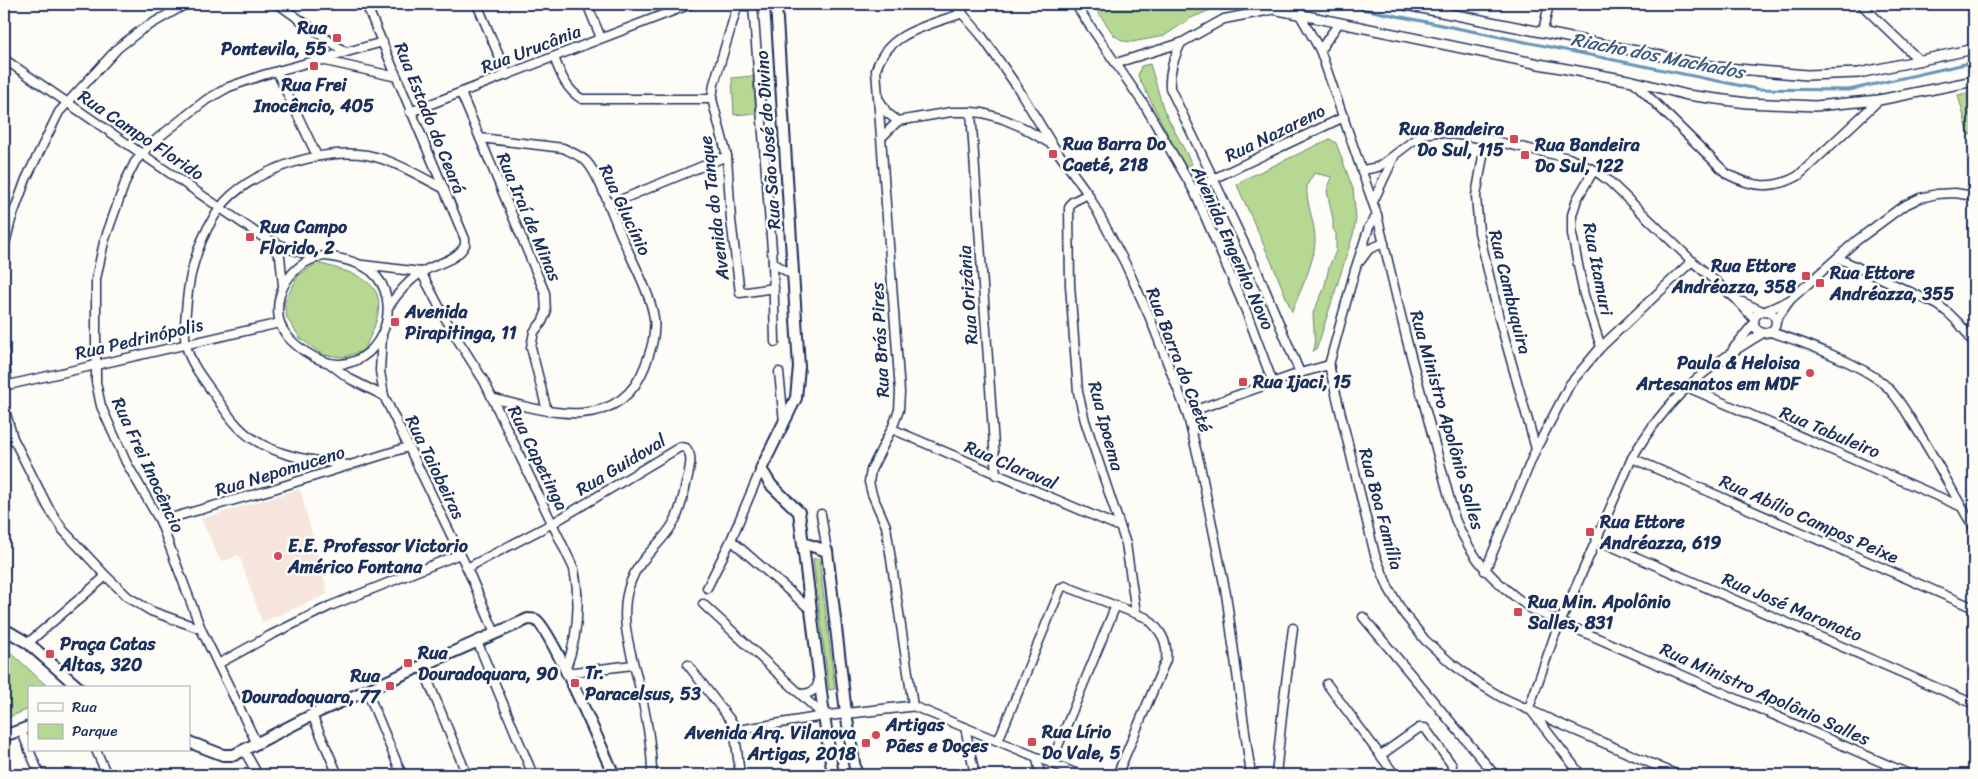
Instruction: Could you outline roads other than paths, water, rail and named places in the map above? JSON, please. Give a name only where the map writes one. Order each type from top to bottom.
[{"type":"main road","name":"Rua São José do Divino","points":[[761,469],[796,398],[799,374],[776,4]]},
{"type":"main road","points":[[761,469],[771,485],[799,512],[833,775]]},
{"type":"main road","points":[[803,543],[827,551],[846,713],[856,775]]},
{"type":"main road","points":[[190,742],[230,756],[312,715],[528,619],[536,620],[543,628],[566,672],[614,775]]},
{"type":"main road","points":[[4,629],[28,643],[76,686]]},
{"type":"main road","points":[[4,736],[25,729]]},
{"type":"street","points":[[4,248],[26,179],[58,112],[118,48],[141,30],[186,4]]},
{"type":"street","points":[[278,4],[345,52]]},
{"type":"street","name":"Rua Estado do Ceará","points":[[366,4],[464,239],[465,245],[457,256],[421,272]]},
{"type":"street","points":[[477,4],[507,75]]},
{"type":"street","points":[[587,4],[601,38]]},
{"type":"street","name":"Rua Urucânia","points":[[410,112],[691,4]]},
{"type":"street","name":"Avenida do Tanque","points":[[753,4],[745,6],[738,4],[716,76],[712,99],[727,156],[731,220],[740,293],[774,288]]},
{"type":"street","name":"Rua São José do Divino","points":[[753,4],[773,263],[775,342]]},
{"type":"street","name":"Rua Barra do Caeté","points":[[954,4],[963,13],[1006,71],[1052,144],[1088,194],[1125,263],[1150,318],[1187,413],[1200,465],[1226,594],[1252,775]]},
{"type":"street","name":"Avenida Engenho Novo","points":[[1075,4],[1145,106],[1194,191],[1246,311],[1273,382]]},
{"type":"street","points":[[1249,4],[1539,64],[1633,81],[1687,95],[1747,103],[1815,106],[1879,100],[1974,81]]},
{"type":"street","points":[[1401,4],[1544,31],[1716,67],[1807,75],[1859,73],[1974,49]]},
{"type":"street","points":[[1544,31],[1549,4]]},
{"type":"street","points":[[1861,4],[1920,61]]},
{"type":"street","points":[[1116,63],[1181,43],[1224,19],[1273,9]]},
{"type":"street","name":"Rua Brás Pires","points":[[913,706],[886,526],[872,494],[869,482],[870,470],[892,429],[899,410],[900,392],[876,70],[880,58],[887,48],[906,33],[963,13]]},
{"type":"street","name":"Rua Ministro Apolônio Salles","points":[[1300,15],[1320,50],[1377,215],[1407,341],[1452,510],[1464,539],[1485,571],[1533,610],[1911,775]]},
{"type":"street","points":[[1320,50],[1339,23]]},
{"type":"street","name":"Rua Frei Inocêncio","points":[[257,744],[201,629],[160,521],[130,468],[101,406],[96,382],[96,279],[104,242],[126,180],[135,162],[165,133],[218,92],[276,72],[383,42]]},
{"type":"street","name":"Avenida Engenho Novo","points":[[1181,43],[1172,64],[1170,88],[1256,268],[1300,373]]},
{"type":"street","points":[[554,57],[567,86],[574,94],[582,98],[712,99]]},
{"type":"street","name":"Rua Campo Florido","points":[[4,59],[262,236],[287,248],[315,257]]},
{"type":"street","name":"Rua Frei Inocêncio","points":[[319,60],[397,77]]},
{"type":"street","points":[[276,72],[317,156]]},
{"type":"street","points":[[1633,81],[1727,174],[1742,182],[1759,186],[1772,186],[1787,182],[1798,176],[1879,100]]},
{"type":"street","name":"Rua Iraí de Minas","points":[[460,93],[545,293],[546,313],[534,332],[531,347],[547,411]]},
{"type":"street","points":[[879,98],[887,113],[898,122]]},
{"type":"street","points":[[882,138],[898,122],[950,112],[971,112],[983,113],[1003,119],[1022,127],[1052,144]]},
{"type":"street","name":"Rua Orizânia","points":[[971,112],[996,475]]},
{"type":"street","name":"Rua Nazareno","points":[[1194,191],[1213,179],[1344,117]]},
{"type":"street","points":[[1022,127],[1037,119]]},
{"type":"street","points":[[1363,170],[1378,167],[1414,138],[1429,132],[1486,139],[1569,158],[1594,170],[1609,181],[1692,261],[1736,299],[1754,321],[1757,330],[1793,339],[1870,374],[1890,390],[1902,405],[1934,457],[1974,528]]},
{"type":"street","name":"Rua Glucínio","points":[[480,138],[563,148],[574,153],[591,167],[646,294],[653,316],[654,332],[651,350],[641,376],[618,402],[591,413],[573,414],[547,411],[492,398]]},
{"type":"street","name":"Rua Cambuquira","points":[[1486,139],[1476,196],[1478,223],[1499,318],[1536,449]]},
{"type":"street","points":[[350,465],[313,460],[268,448],[253,440],[231,418],[190,359],[186,344],[186,317],[191,272],[198,250],[220,208],[242,186],[292,162],[317,156],[368,155],[399,166],[443,188]]},
{"type":"street","points":[[1372,202],[1395,155]]},
{"type":"street","points":[[608,205],[727,156]]},
{"type":"street","name":"Rua Itamuri","points":[[1594,170],[1577,199],[1572,216],[1572,234],[1584,296],[1601,347]]},
{"type":"street","points":[[1580,775],[1528,708],[1561,622],[1632,458],[1647,432],[1666,408],[1698,376],[1728,354],[1766,333],[1776,322],[1790,300],[1856,241],[1903,206],[1920,198],[1937,194],[1955,193],[1974,196]]},
{"type":"street","name":"Rua Ipoema","points":[[1088,194],[1072,202],[1069,208],[1070,285],[1078,392],[1126,544],[1136,613]]},
{"type":"street","name":"Rua Boa Família","points":[[1377,215],[1369,227],[1328,365],[1375,555],[1389,589],[1404,614],[1425,640],[1450,663],[1478,683],[1501,697],[1678,775]]},
{"type":"street","name":"Rua Campo Florido","points":[[262,236],[280,256],[283,286]]},
{"type":"street","name":"Rua Boa Família","points":[[1355,270],[1369,249],[1384,244]]},
{"type":"street","points":[[359,264],[372,272],[387,292],[389,306],[382,336],[365,355],[353,361],[341,364],[313,357],[288,336],[280,323],[279,309],[283,286],[294,271],[315,257],[334,257],[359,264],[421,272]]},
{"type":"street","points":[[1838,258],[1938,305],[1951,314],[1964,328],[1974,345]]},
{"type":"street","points":[[1485,571],[1536,449],[1570,384],[1601,347],[1692,261]]},
{"type":"street","points":[[773,263],[793,275]]},
{"type":"street","points":[[389,306],[406,283],[421,272]]},
{"type":"street","name":"Rua Capetinga","points":[[421,272],[492,398],[574,569],[579,609],[573,650],[566,672]]},
{"type":"street","points":[[1736,299],[1772,313],[1776,322],[1793,339]]},
{"type":"street","points":[[1728,354],[1764,311],[1790,300]]},
{"type":"street","name":"Rua Pedrinópolis","points":[[5,386],[280,323]]},
{"type":"street","name":"Rua Taiobeiras","points":[[382,336],[380,371],[384,396],[467,568],[495,633]]},
{"type":"street","points":[[4,349],[5,386]]},
{"type":"street","points":[[327,362],[350,379],[384,396]]},
{"type":"street","points":[[1187,413],[1273,382],[1328,365]]},
{"type":"street","points":[[779,372],[784,422]]},
{"type":"street","name":"Rua Tabuleiro","points":[[1687,387],[1960,506]]},
{"type":"street","points":[[4,407],[13,438],[48,507],[63,530],[128,597],[151,611],[201,629]]},
{"type":"street","name":"Rua Claraval","points":[[892,429],[1120,527]]},
{"type":"street","name":"Rua Nepomuceno","points":[[160,521],[270,490],[408,447]]},
{"type":"street","name":"Rua Guidoval","points":[[467,568],[553,523],[680,447],[686,448],[690,458],[690,467],[675,520],[639,566],[631,580],[626,598],[626,625],[633,666]]},
{"type":"street","name":"Rua Abílio Campos Peixe","points":[[1632,458],[1974,608]]},
{"type":"street","points":[[707,588],[731,540],[761,469]]},
{"type":"street","points":[[821,514],[827,551]]},
{"type":"street","points":[[731,540],[811,610]]},
{"type":"street","name":"Rua José Maronato","points":[[1598,540],[1974,704]]},
{"type":"street","points":[[218,664],[330,606],[460,554]]},
{"type":"street","points":[[28,643],[106,576]]},
{"type":"street","points":[[998,741],[1063,586],[1147,618],[1157,627],[1164,638],[1167,649],[1166,660],[1117,775]]},
{"type":"street","points":[[703,604],[824,716]]},
{"type":"street","points":[[1051,763],[1116,605]]},
{"type":"street","points":[[1363,617],[1495,775]]},
{"type":"street","points":[[1276,775],[1282,706],[1293,628]]},
{"type":"street","points":[[477,641],[533,775]]},
{"type":"street","points":[[688,665],[738,730]]},
{"type":"street","points":[[422,666],[467,775]]},
{"type":"street","points":[[566,672],[633,666],[639,684],[652,757],[652,775]]},
{"type":"street","points":[[801,694],[815,690],[819,678]]},
{"type":"street","points":[[1327,684],[1395,775]]},
{"type":"street","points":[[367,691],[402,775]]},
{"type":"street","points":[[738,730],[824,716],[913,706],[1080,775]]},
{"type":"street","points":[[312,715],[338,775]]},
{"type":"street","points":[[965,727],[975,775]]},
{"type":"street","points":[[1381,755],[1419,728],[1425,728],[1452,765],[1451,775]]},
{"type":"street","points":[[25,729],[28,744]]},
{"type":"street","points":[[738,730],[735,734],[740,775]]},
{"type":"street","points":[[244,750],[258,775]]},
{"type":"street","points":[[30,752],[40,775]]},
{"type":"street","points":[[97,752],[107,775]]},
{"type":"street","points":[[1037,758],[1040,775]]},
{"type":"waterway","name":"Riacho dos Machados","points":[[1338,4],[1757,89],[1849,90],[1974,62]]},
{"type":"place","name":"Rua Pontevila, 55","points":[[337,38]]},
{"type":"place","name":"Rua Frei Inocêncio, 405","points":[[314,66]]},
{"type":"place","name":"Rua Bandeira Do Sul, 115","points":[[1514,139]]},
{"type":"place","name":"Rua Barra Do Caeté, 218","points":[[1053,154]]},
{"type":"place","name":"Rua Bandeira Do Sul, 122","points":[[1525,155]]},
{"type":"place","name":"Rua Campo Florido, 2","points":[[250,237]]},
{"type":"place","name":"Rua Ettore Andréazza, 358","points":[[1806,276]]},
{"type":"place","name":"Rua Ettore Andréazza, 355","points":[[1820,283]]},
{"type":"place","name":"Avenida Pirapitinga, 11","points":[[395,322]]},
{"type":"place","name":"Paula & Heloisa Artesanatos em MDF","points":[[1810,373]]},
{"type":"place","name":"Rua Ijaci, 15","points":[[1243,382]]},
{"type":"place","name":"Rua Ettore Andréazza, 619","points":[[1590,532]]},
{"type":"place","name":"E.E. Professor Victorio Américo Fontana","points":[[278,556]]},
{"type":"place","name":"Rua Min. Apolônio Salles, 831","points":[[1518,612]]},
{"type":"place","name":"Praça Catas Altas, 320","points":[[50,654]]},
{"type":"place","name":"Rua Douradoquara, 90","points":[[408,663]]},
{"type":"place","name":"Tr. Paracelsus, 53","points":[[575,683]]},
{"type":"place","name":"Rua Douradoquara, 77","points":[[390,686]]},
{"type":"place","name":"Artigas Pães e Doçes","points":[[876,735]]},
{"type":"place","name":"Rua Lírio Do Vale, 5","points":[[1032,742]]},
{"type":"place","name":"Avenida Arq. Vilanova Artigas, 2018","points":[[866,743]]}]
